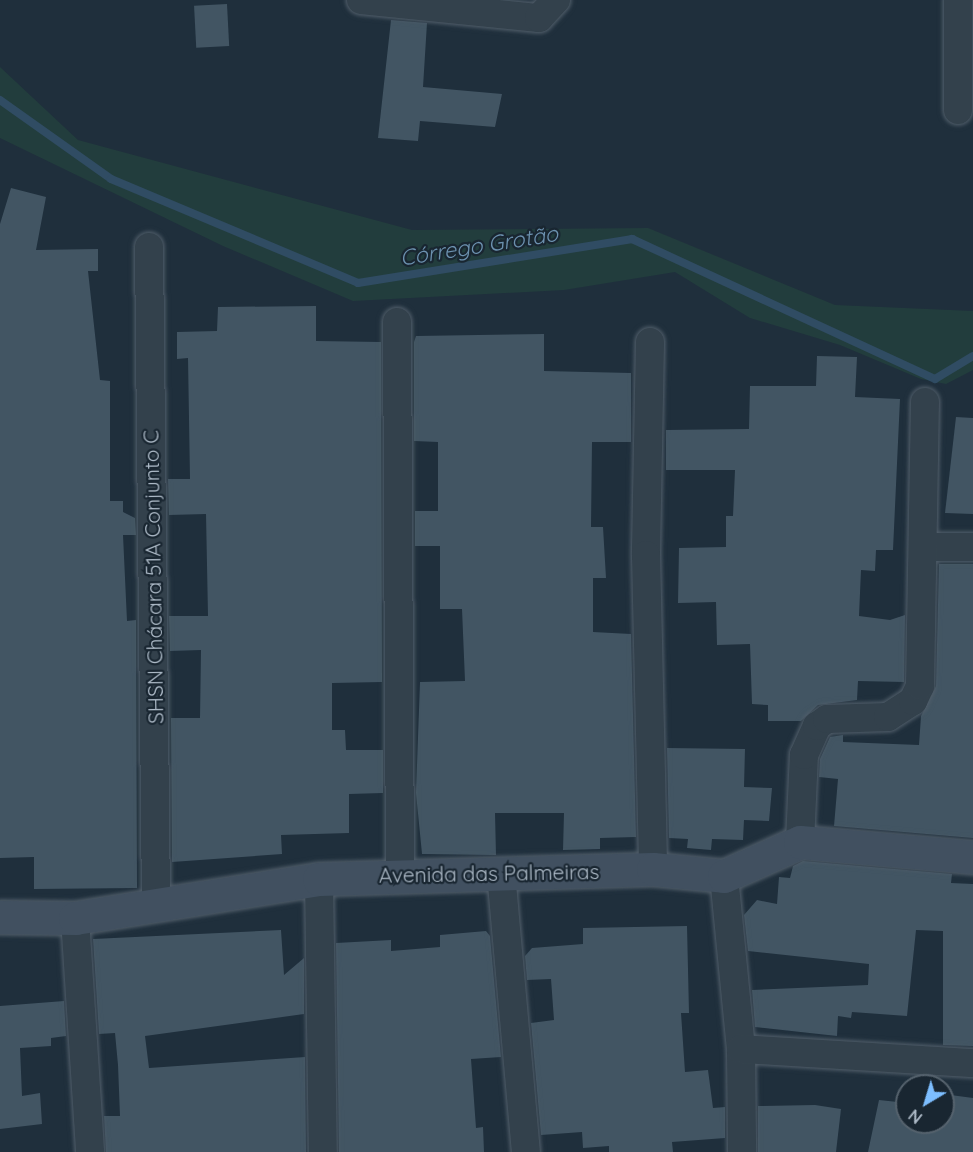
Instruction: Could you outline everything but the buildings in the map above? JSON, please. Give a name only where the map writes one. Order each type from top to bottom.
[{"type":"street","points":[[361,0],[539,18],[556,0]]},
{"type":"street","points":[[958,0],[958,110]]},
{"type":"street","name":"SHSN Chácara 51A Conjunto C","points":[[149,247],[156,907]]},
{"type":"street","points":[[397,322],[400,875]]},
{"type":"street","points":[[650,342],[646,555],[653,869]]},
{"type":"street","points":[[800,842],[804,755],[817,726],[827,719],[888,717],[913,701],[920,686],[925,402]]},
{"type":"street","points":[[923,547],[973,547]]},
{"type":"street","name":"Avenida das Palmeiras","points":[[0,917],[75,918],[156,907],[319,879],[653,869],[724,876],[800,842],[973,857]]},
{"type":"street","points":[[501,873],[526,1152]]},
{"type":"street","points":[[724,876],[741,1049],[742,1152]]},
{"type":"street","points":[[319,879],[322,1152]]},
{"type":"street","points":[[75,918],[90,1152]]},
{"type":"street","points":[[741,1049],[973,1063]]},
{"type":"green space","points":[[0,67],[78,140],[412,230],[648,228],[835,305],[973,311],[973,370],[946,384],[921,379],[840,345],[750,318],[675,272],[564,290],[353,301],[223,246],[0,138]]},
{"type":"waterway","name":"Córrego Grotão","points":[[0,100],[111,179],[358,283],[632,239],[935,379],[973,356]]}]
